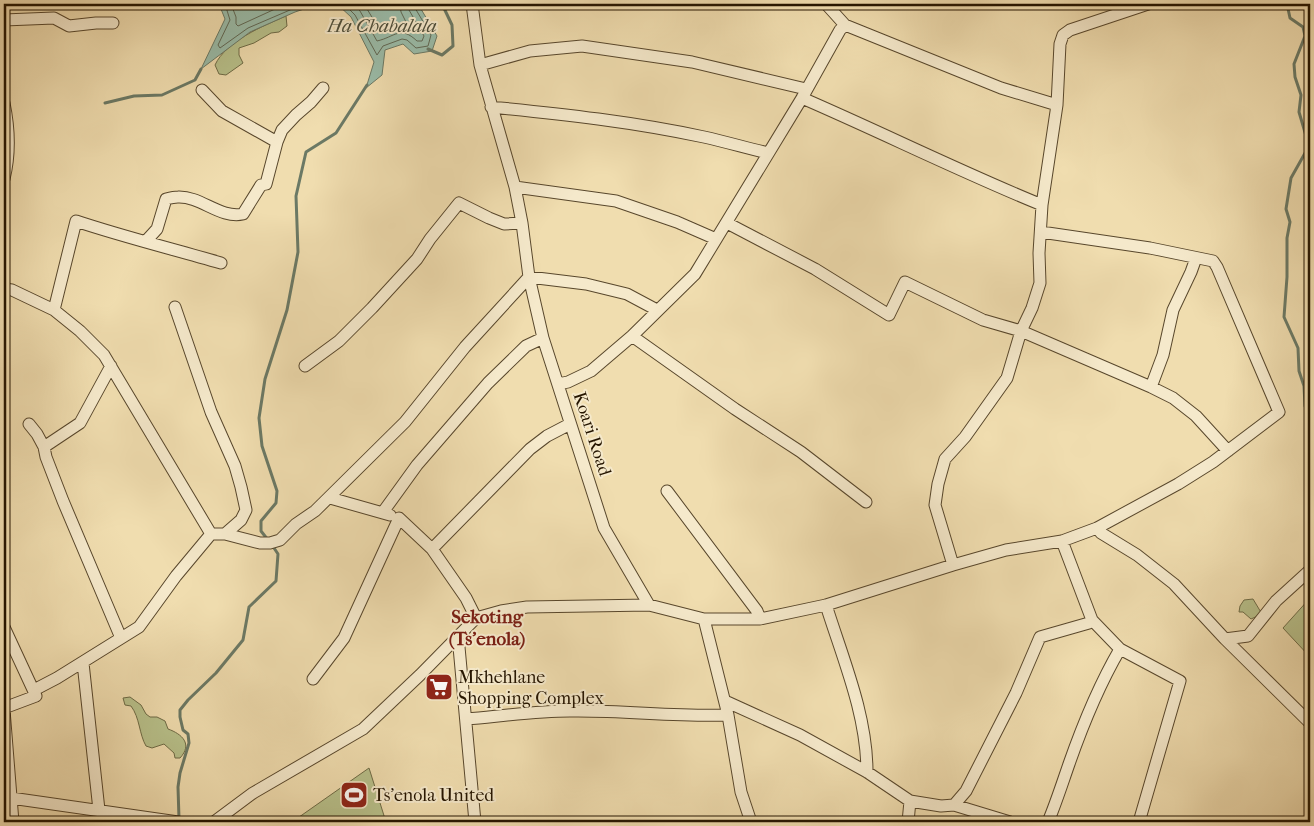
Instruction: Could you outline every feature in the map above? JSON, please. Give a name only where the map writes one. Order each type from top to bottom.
[{"type":"street","name":"Koari Road","points":[[472,4],[480,65],[515,187],[529,277],[544,338],[604,528],[649,605]]},
{"type":"street","points":[[826,4],[845,25],[1001,88],[1057,105]]},
{"type":"street","points":[[953,565],[935,505],[938,484],[946,459],[965,438],[1007,378],[1021,331],[1032,308],[1040,283],[1042,204],[1057,105],[1060,44],[1064,35],[1070,30],[1148,4]]},
{"type":"street","points":[[4,20],[54,18],[69,26],[113,23]]},
{"type":"street","points":[[558,384],[568,382],[591,371],[632,336],[695,274],[804,94],[840,30],[845,25]]},
{"type":"street","points":[[480,65],[530,51],[582,46],[692,62],[804,94],[978,179],[1042,204]]},
{"type":"street","points":[[146,241],[156,229],[166,199],[178,197],[195,200],[225,214],[235,216],[243,214],[261,185],[266,184],[282,130],[323,88]]},
{"type":"street","points":[[202,90],[222,111],[277,142]]},
{"type":"street","points":[[4,103],[7,119],[7,166],[4,179]]},
{"type":"street","points":[[491,106],[646,126],[768,153]]},
{"type":"street","points":[[515,187],[616,201],[678,222],[716,239]]},
{"type":"street","points":[[305,366],[339,341],[372,308],[417,259],[430,239],[459,203],[504,224],[522,223]]},
{"type":"street","points":[[54,310],[76,221],[221,263]]},
{"type":"street","points":[[727,223],[815,270],[889,315],[905,282],[983,320],[1021,331],[1151,387],[1173,398],[1196,416],[1228,451]]},
{"type":"street","points":[[214,822],[253,793],[363,729],[420,676],[476,618],[526,607],[649,605],[704,618],[760,619],[826,605],[1006,550],[1062,542],[1097,528],[1178,484],[1228,451],[1278,412],[1218,267],[1213,261],[1150,248],[1041,232]]},
{"type":"street","points":[[1151,387],[1163,355],[1173,310],[1196,258]]},
{"type":"street","points":[[210,534],[225,534],[260,543],[280,540],[296,524],[330,498],[374,451],[405,422],[465,347],[529,277],[586,284],[627,294],[657,310]]},
{"type":"street","points":[[4,289],[12,290],[54,310],[80,331],[104,355],[210,534]]},
{"type":"street","points":[[176,306],[209,404],[235,466],[246,510],[241,520],[225,534]]},
{"type":"street","points":[[632,336],[735,409],[801,452],[866,502]]},
{"type":"street","points":[[383,512],[417,465],[488,383],[526,346],[544,338]]},
{"type":"street","points":[[44,447],[80,423],[111,366]]},
{"type":"street","points":[[29,424],[44,447],[60,492],[121,638]]},
{"type":"street","points":[[432,549],[530,449],[547,436],[570,424]]},
{"type":"street","points":[[667,491],[757,611],[760,619]]},
{"type":"street","points":[[330,498],[399,518],[432,549],[466,598],[476,618]]},
{"type":"street","points":[[313,679],[344,638],[399,518]]},
{"type":"street","points":[[1097,528],[1101,533],[1159,571],[1310,723]]},
{"type":"street","points":[[34,690],[83,663],[139,627],[176,576],[210,534]]},
{"type":"street","points":[[1062,542],[1092,620],[1120,648],[1180,682],[1139,822]]},
{"type":"street","points":[[1225,639],[1248,636],[1276,600],[1310,570]]},
{"type":"street","points":[[826,605],[856,700],[867,751],[867,772]]},
{"type":"street","points":[[704,618],[728,714],[741,792],[751,822]]},
{"type":"street","points":[[954,805],[966,791],[1016,693],[1040,637],[1089,623],[1092,620]]},
{"type":"street","points":[[4,627],[36,696],[4,709],[8,798],[13,822]]},
{"type":"street","points":[[458,636],[475,822]]},
{"type":"street","points":[[1048,822],[1059,798],[1068,765],[1085,722],[1104,677],[1120,648]]},
{"type":"street","points":[[83,663],[99,810]]},
{"type":"street","points":[[725,701],[800,735],[867,772],[910,801],[941,806],[954,805],[1010,822]]},
{"type":"street","points":[[467,719],[568,711],[641,712],[706,716],[728,714]]},
{"type":"street","points":[[8,798],[178,822]]},
{"type":"street","points":[[908,822],[910,801]]},
{"type":"green space","points":[[286,16],[287,26],[279,32],[271,33],[254,43],[239,48],[239,55],[243,63],[226,75],[219,74],[215,65],[220,56],[236,42],[267,24]]},
{"type":"green space","points":[[1310,598],[1310,657],[1283,628]]},
{"type":"green space","points":[[1253,599],[1262,614],[1251,619],[1243,612],[1239,612],[1244,600]]},
{"type":"green space","points":[[130,697],[141,705],[146,714],[165,721],[168,729],[178,734],[184,740],[186,748],[180,758],[175,758],[174,753],[164,744],[152,748],[146,746],[134,711],[131,706],[125,705],[123,698]]},
{"type":"green space","name":"Ts'enola United","points":[[369,768],[386,822],[292,822]]},
{"type":"water","name":"Ha Chabalala","points":[[219,4],[319,4],[295,12],[250,32],[201,69],[225,19]]},
{"type":"water","name":"Ha Chabalala","points":[[337,4],[418,4],[437,36],[432,51],[414,54],[403,44],[385,50],[382,75],[366,88],[374,62],[351,17]]},
{"type":"waterway","points":[[428,49],[442,55],[453,46],[452,25],[442,4]]},
{"type":"waterway","points":[[1287,4],[1290,18],[1303,27],[1305,36],[1294,64],[1295,77],[1301,95],[1299,112],[1309,146],[1291,178],[1286,209],[1290,222],[1287,238],[1284,317],[1298,348],[1299,371],[1304,386],[1305,406],[1310,419]]},
{"type":"waterway","points":[[105,103],[134,96],[162,95],[195,80],[201,69]]},
{"type":"waterway","points":[[268,540],[261,531],[261,521],[276,503],[277,491],[262,446],[259,418],[265,379],[287,310],[298,252],[296,196],[306,152],[336,133],[367,85]]},
{"type":"waterway","points":[[179,819],[178,787],[189,743],[188,734],[183,730],[180,710],[216,673],[243,640],[249,607],[276,581],[278,554],[272,545]]},
{"type":"place","name":"Mkhehlane Shopping Complex","points":[[439,687]]},
{"type":"place","name":"Ts'enola United","points":[[354,795]]},
{"type":"district","name":"Sekoting (Ts'enola)","points":[[487,628]]}]
